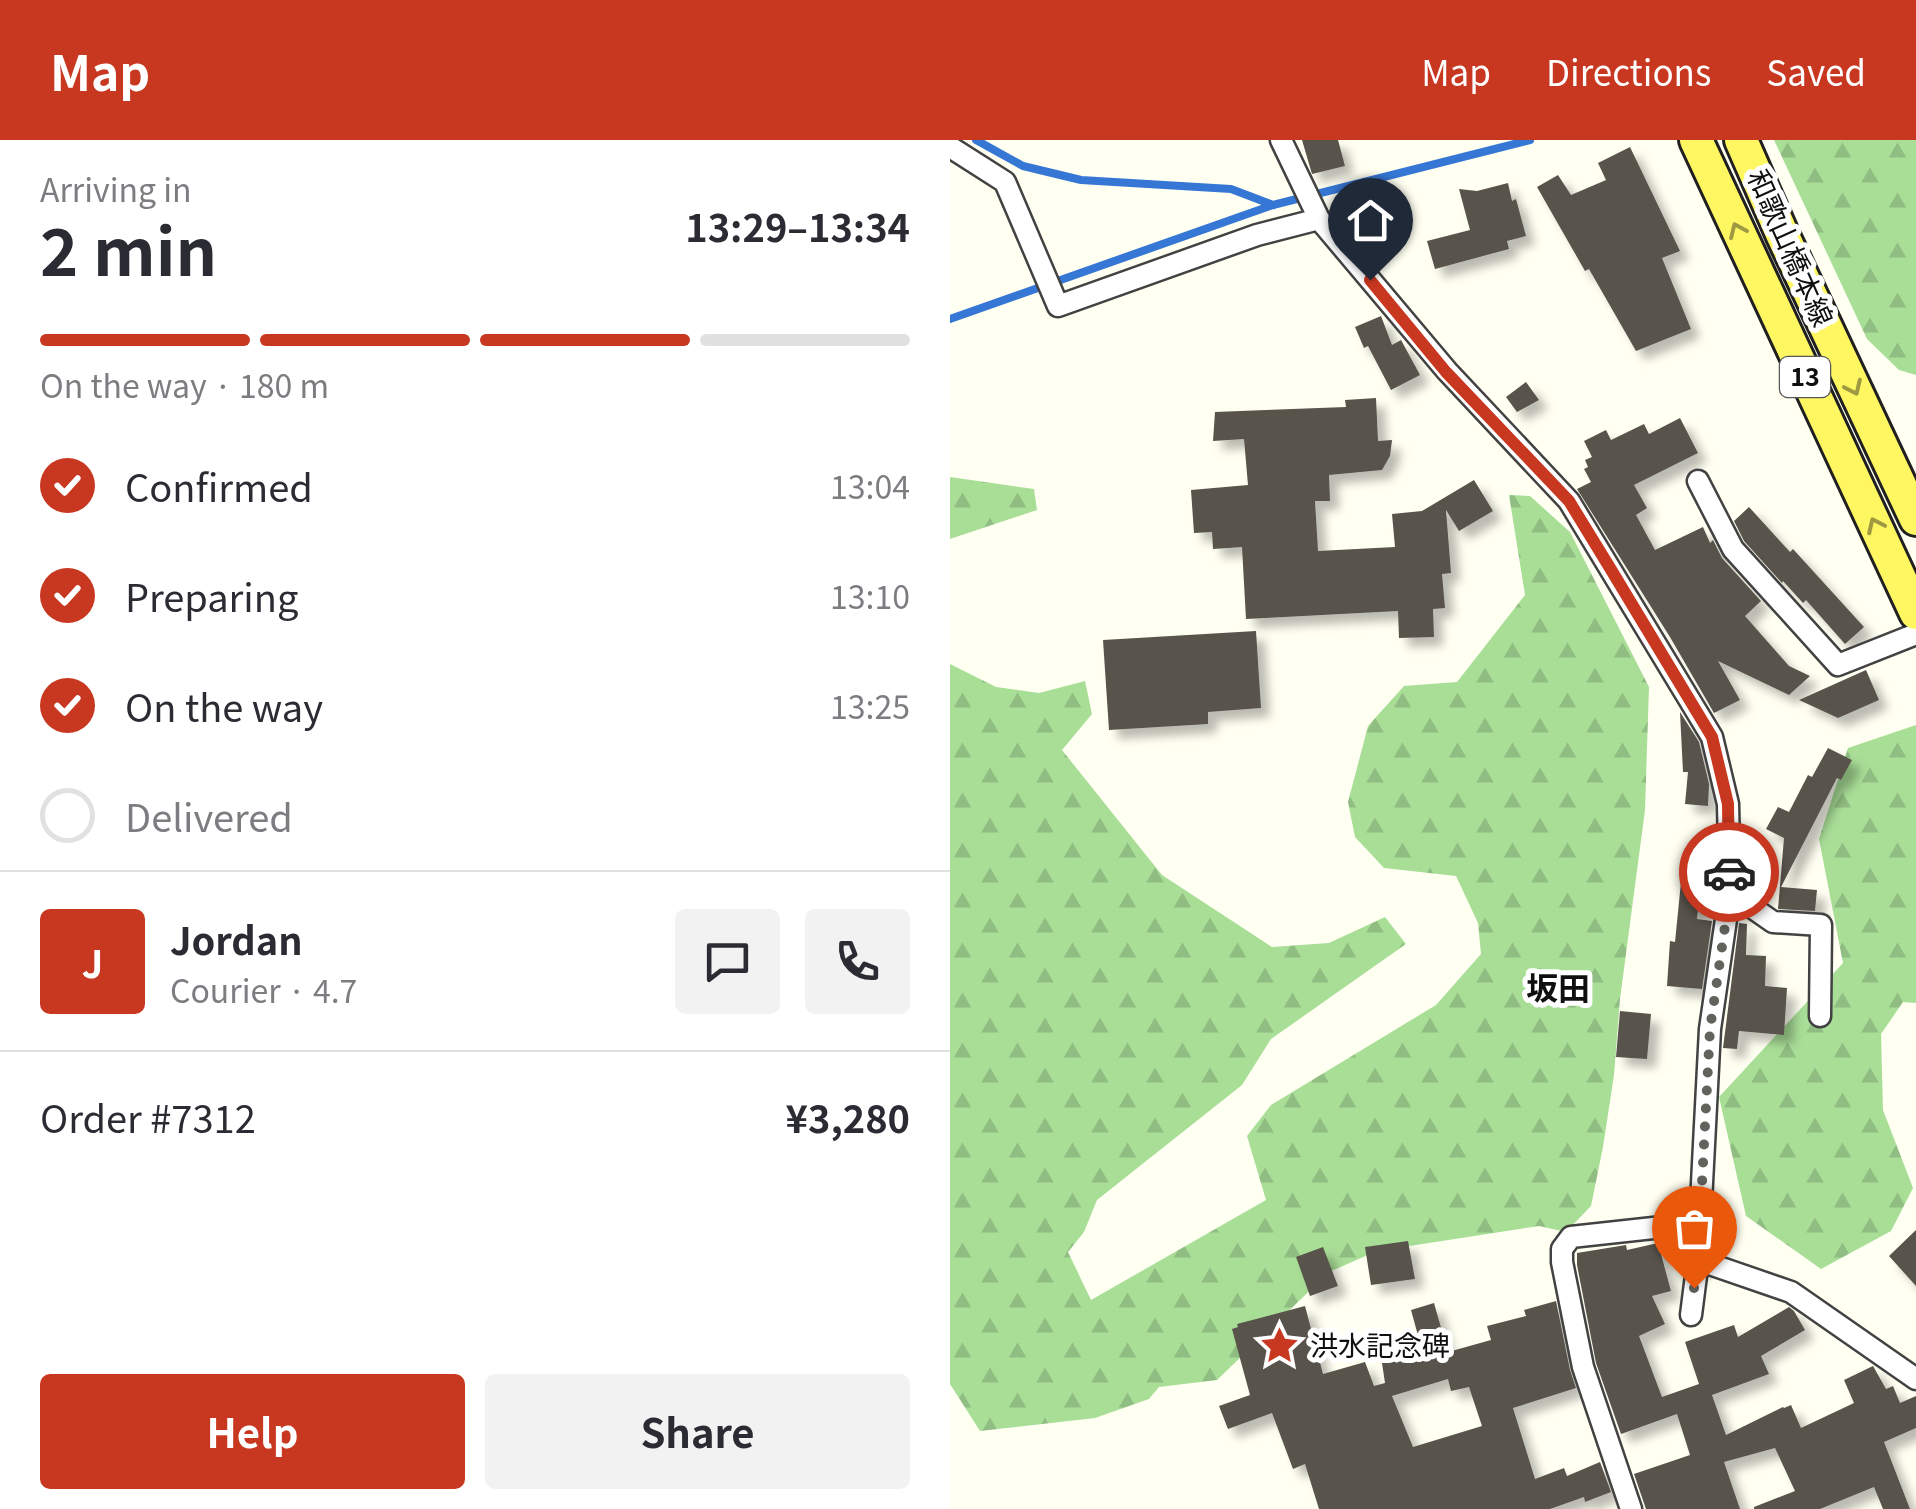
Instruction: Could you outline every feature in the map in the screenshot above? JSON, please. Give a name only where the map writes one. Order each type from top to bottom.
[{"type":"main road","name":"和歌山橋本線","points":[[1696,140],[1916,613]]},
{"type":"main road","name":"和歌山橋本線","points":[[1741,140],[1916,519]]},
{"type":"street","points":[[1284,146],[1316,214],[1446,372],[1569,501],[1712,737],[1728,804],[1730,892],[1710,1029],[1698,1260],[1691,1315]]},
{"type":"street","points":[[950,147],[1004,182],[1058,306],[1316,214]]},
{"type":"street","points":[[1698,481],[1734,548],[1838,665],[1916,634]]},
{"type":"street","points":[[1730,892],[1774,922],[1821,925],[1820,1016]]},
{"type":"street","points":[[1632,1509],[1583,1368],[1562,1249],[1571,1237],[1700,1222]]},
{"type":"street","points":[[1698,1260],[1790,1292],[1916,1379]]},
{"type":"green space","points":[[1774,140],[1916,140],[1916,375],[1899,370],[1867,339]]},
{"type":"green space","points":[[950,477],[1034,489],[1037,510],[950,539]]},
{"type":"green space","points":[[1509,495],[1530,496],[1570,532],[1649,687],[1645,810],[1614,1075],[1591,1206],[1566,1232],[1539,1226],[1377,1251],[1329,1272],[1217,1380],[1159,1387],[1149,1399],[1095,1418],[980,1431],[950,1384],[950,664],[996,687],[1039,693],[1085,681],[1092,714],[1062,750],[1162,875],[1272,947],[1329,943],[1385,917],[1406,944],[1271,1039],[1242,1085],[1097,1200],[1084,1232],[1068,1252],[1091,1300],[1266,1200],[1247,1136],[1271,1105],[1436,1005],[1481,954],[1478,923],[1456,876],[1384,868],[1355,837],[1348,802],[1368,726],[1404,686],[1457,682],[1525,595]]},
{"type":"green space","points":[[1916,725],[1916,1003],[1903,1002],[1881,1034],[1883,1110],[1913,1188],[1891,1231],[1821,1269],[1746,1216],[1719,1097],[1843,963],[1819,839],[1848,748]]},
{"type":"building","points":[[1302,140],[1338,140],[1345,166],[1312,174]]},
{"type":"building","points":[[1630,147],[1680,251],[1662,258],[1691,329],[1636,351],[1537,187],[1558,175],[1571,195],[1606,180],[1598,163]]},
{"type":"building","points":[[1508,183],[1526,236],[1507,241],[1509,249],[1435,269],[1427,241],[1470,230],[1459,189],[1477,191]]},
{"type":"building","points":[[1373,214],[1382,234],[1359,244],[1350,224]]},
{"type":"building","points":[[1381,316],[1392,345],[1401,340],[1420,375],[1391,390],[1355,327]]},
{"type":"building","points":[[1526,382],[1539,400],[1517,412],[1506,397]]},
{"type":"building","points":[[1376,398],[1378,441],[1392,440],[1390,456],[1382,470],[1329,475],[1330,501],[1315,501],[1318,551],[1395,547],[1392,514],[1422,511],[1474,480],[1493,511],[1459,531],[1446,510],[1451,573],[1442,574],[1445,608],[1433,609],[1434,637],[1399,638],[1398,611],[1246,619],[1242,547],[1213,549],[1212,532],[1194,533],[1191,490],[1248,485],[1244,439],[1213,441],[1215,412],[1346,407],[1345,400]]},
{"type":"building","points":[[1680,418],[1698,453],[1634,485],[1647,508],[1636,515],[1655,550],[1703,527],[1710,543],[1713,540],[1722,558],[1761,601],[1745,616],[1789,666],[1810,676],[1789,695],[1718,661],[1740,700],[1714,713],[1577,489],[1591,482],[1584,469],[1588,467],[1585,460],[1592,457],[1584,441],[1606,430],[1611,440],[1644,424],[1649,434]]},
{"type":"building","points":[[1749,507],[1864,627],[1845,644],[1744,541],[1734,521]]},
{"type":"building","points":[[1256,631],[1261,708],[1208,712],[1208,724],[1109,730],[1103,640]]},
{"type":"building","points":[[1866,670],[1879,700],[1838,718],[1799,700]]},
{"type":"building","points":[[1680,712],[1699,742],[1709,784],[1708,806],[1685,804],[1688,772],[1683,772]]},
{"type":"building","points":[[1828,748],[1852,760],[1841,780],[1837,778],[1781,887],[1817,890],[1815,911],[1778,909],[1784,838],[1766,829],[1778,807],[1789,812],[1808,775],[1812,777]]},
{"type":"building","points":[[1683,862],[1703,864],[1697,919],[1712,921],[1702,989],[1667,986]]},
{"type":"building","points":[[1739,923],[1747,924],[1746,955],[1766,956],[1765,986],[1787,988],[1784,1035],[1739,1031],[1737,1049],[1723,1048]]},
{"type":"building","points":[[1620,1011],[1651,1014],[1647,1059],[1616,1057]]},
{"type":"building","points":[[1916,1230],[1916,1286],[1889,1256]]},
{"type":"building","points":[[1408,1241],[1415,1279],[1371,1285],[1365,1247]]},
{"type":"building","points":[[1658,1243],[1671,1291],[1652,1296],[1665,1324],[1639,1336],[1662,1397],[1699,1384],[1685,1342],[1734,1325],[1738,1337],[1789,1307],[1805,1330],[1761,1356],[1769,1374],[1712,1395],[1726,1435],[1791,1405],[1801,1428],[1854,1403],[1844,1380],[1873,1366],[1886,1389],[1893,1386],[1900,1403],[1916,1396],[1916,1428],[1884,1442],[1910,1509],[1883,1509],[1874,1487],[1820,1509],[1754,1509],[1795,1491],[1775,1448],[1724,1462],[1740,1509],[1646,1509],[1634,1474],[1690,1455],[1677,1414],[1621,1434],[1596,1363],[1577,1253],[1626,1245],[1627,1250]]},
{"type":"building","points":[[1323,1247],[1338,1286],[1310,1296],[1296,1257]]},
{"type":"building","points":[[1556,1301],[1576,1388],[1513,1408],[1535,1479],[1564,1468],[1567,1476],[1600,1462],[1611,1492],[1550,1509],[1319,1509],[1305,1464],[1293,1469],[1272,1413],[1228,1429],[1219,1406],[1250,1395],[1232,1329],[1237,1324],[1305,1306],[1323,1374],[1365,1362],[1374,1386],[1385,1383],[1382,1363],[1422,1350],[1411,1310],[1434,1303],[1448,1352],[1491,1340],[1487,1326],[1526,1316],[1524,1310]],"holes":[[[1448,1379],[1451,1391],[1469,1387],[1482,1426],[1413,1447],[1392,1396]]]},
{"type":"waterway","points":[[976,140],[1023,166],[1081,180],[1231,189],[1273,205]]},
{"type":"waterway","points":[[950,319],[1273,205],[1530,140]]},
{"type":"way so far","points":[[1694,1288],[1710,1029],[1730,892],[1729,872]]},
{"type":"place","name":"洪水記念碑","points":[[1280,1346]]},
{"type":"district","name":"坂田","points":[[1558,989]]},
{"type":"route","points":[[1370,280],[1446,372],[1569,501],[1610,568],[1712,737],[1728,804],[1729,872]]}]
